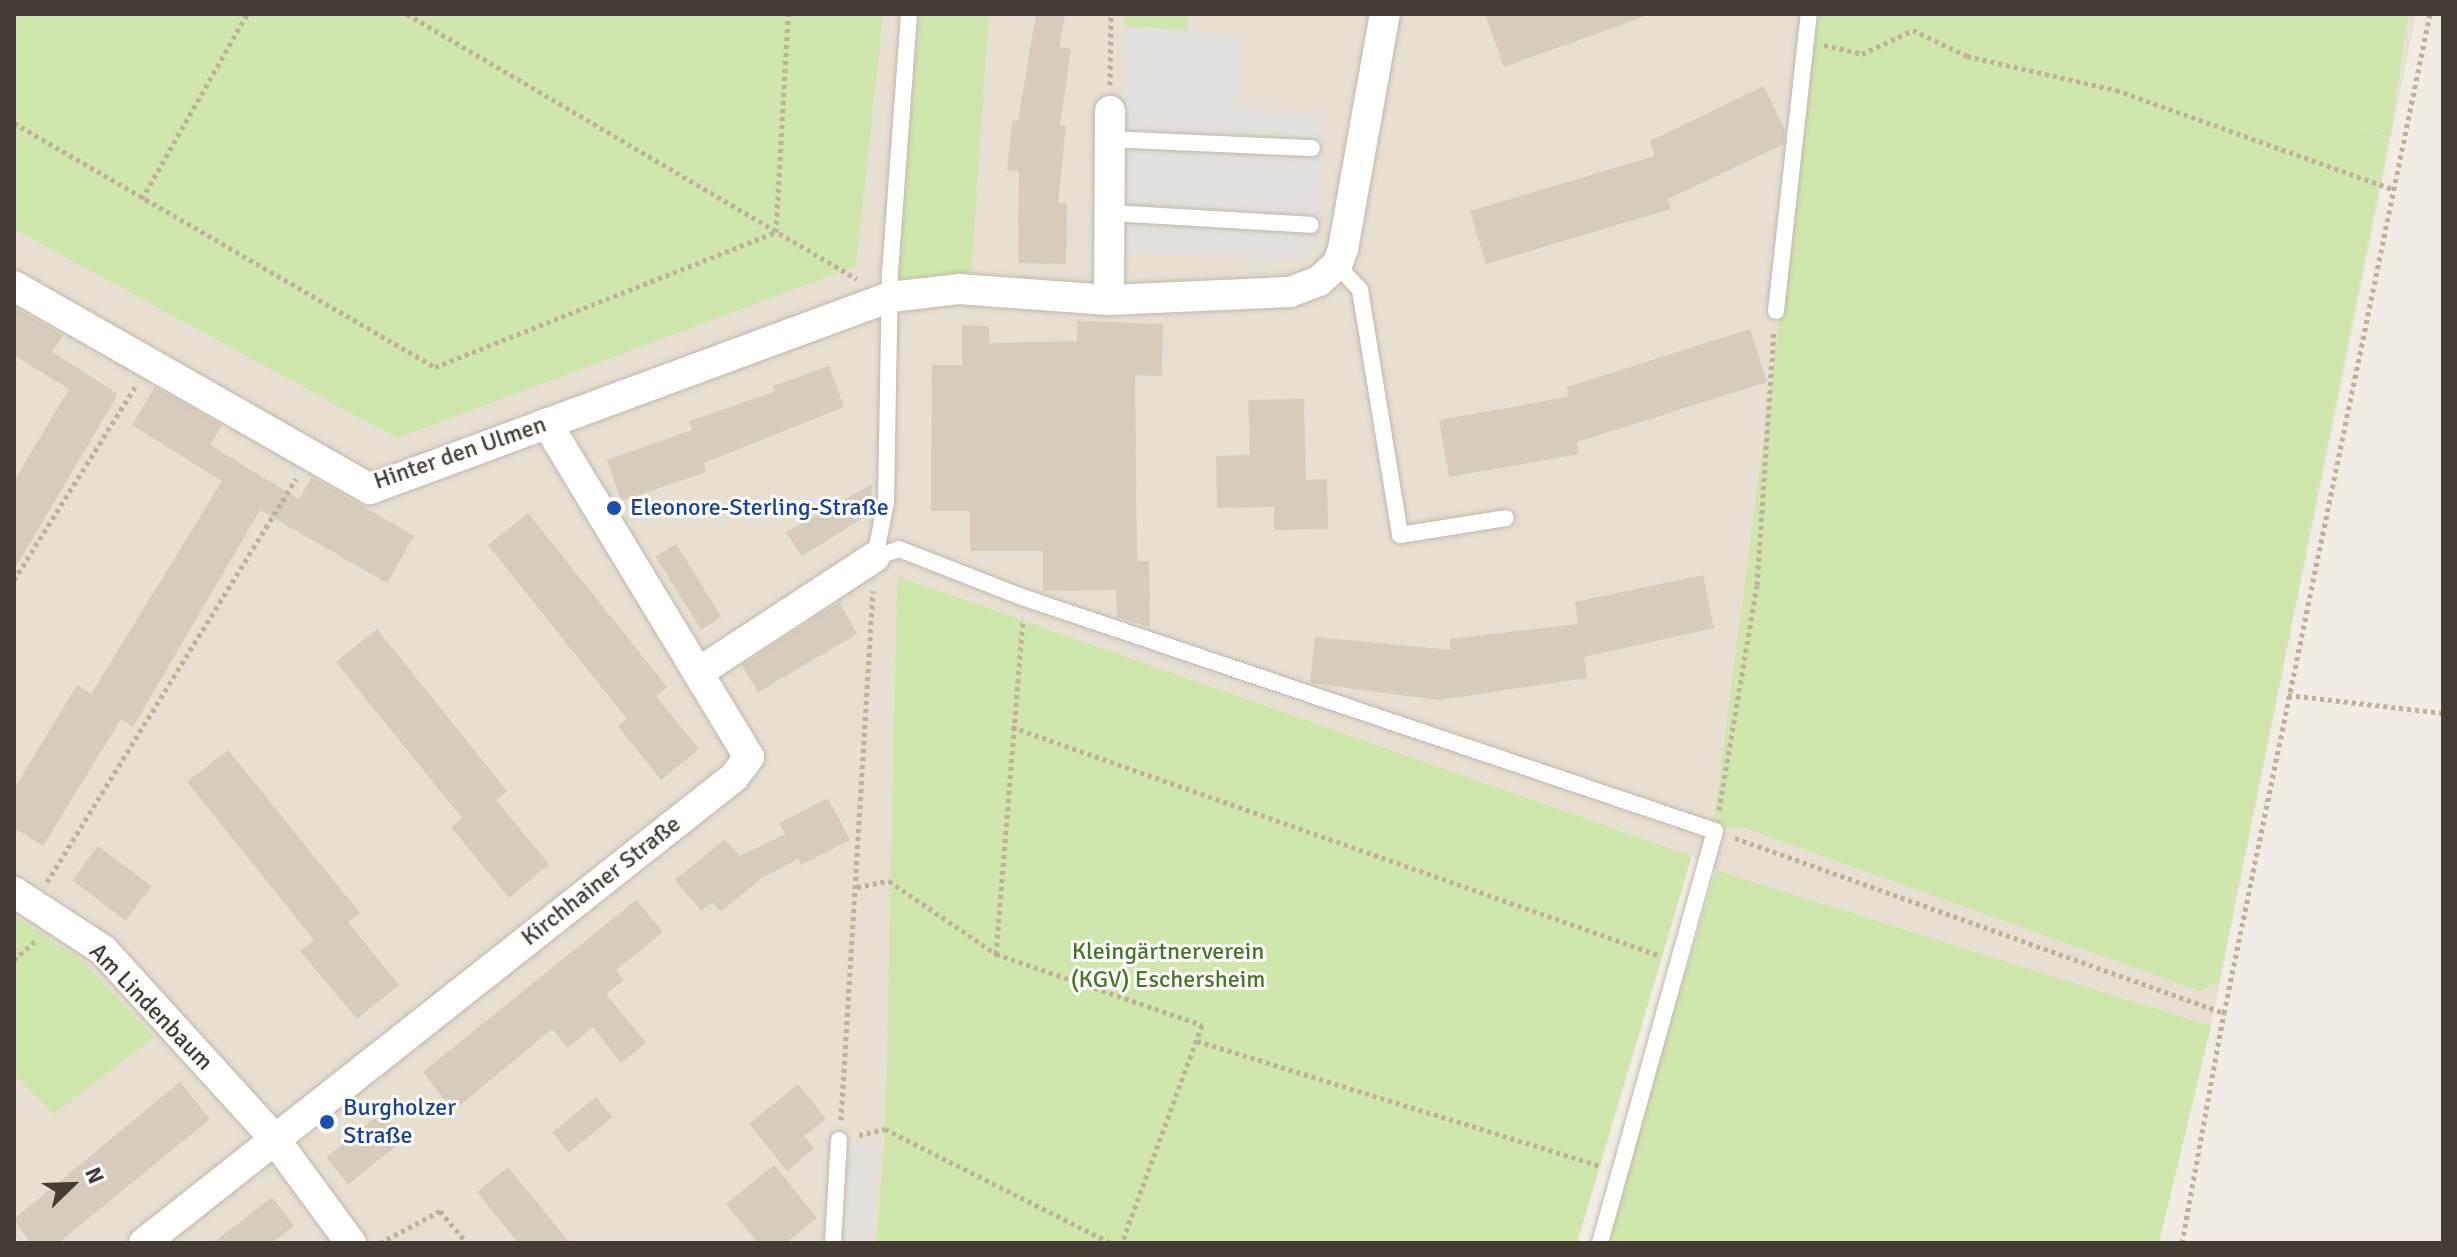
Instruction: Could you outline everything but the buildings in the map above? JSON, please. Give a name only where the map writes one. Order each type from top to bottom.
[{"type":"street","points":[[890,297],[959,289],[1109,300],[1290,292],[1319,281],[1337,265],[1385,14]]},
{"type":"street","points":[[1109,300],[1110,125]]},
{"type":"street","name":"Hinter den Ulmen","points":[[14,286],[309,458],[370,489],[890,297]]},
{"type":"street","name":"Kirchhainer Straße","points":[[144,1243],[273,1137],[734,777],[749,757],[547,423]]},
{"type":"street","points":[[699,672],[875,557]]},
{"type":"street","name":"Am Lindenbaum","points":[[23,899],[103,950],[273,1137]]},
{"type":"street","points":[[273,1137],[351,1243]]},
{"type":"lane","points":[[909,14],[890,297],[886,502],[875,557],[899,549],[1025,598],[1715,831],[1682,963],[1600,1243]]},
{"type":"lane","points":[[1776,311],[1809,14]]},
{"type":"lane","points":[[1110,125],[1312,148]]},
{"type":"lane","points":[[1111,213],[1311,225]]},
{"type":"lane","points":[[1337,265],[1360,290],[1400,535],[1506,518]]},
{"type":"lane","points":[[833,1243],[839,1140]]},
{"type":"path","points":[[142,199],[247,14]]},
{"type":"path","points":[[407,14],[890,297]]},
{"type":"path","points":[[776,232],[788,14]]},
{"type":"path","points":[[1110,125],[1111,14]]},
{"type":"path","points":[[2182,1243],[2224,1013],[2288,695],[2430,14]]},
{"type":"path","points":[[1807,41],[1862,54],[1913,30],[1967,56],[2116,90],[2393,189]]},
{"type":"path","points":[[14,123],[435,367],[776,232]]},
{"type":"path","points":[[1776,311],[1757,585],[1715,831],[2224,1013]]},
{"type":"path","points":[[14,580],[149,366]]},
{"type":"path","points":[[23,899],[309,458]]},
{"type":"path","points":[[875,557],[839,1140],[885,1129],[1111,1243]]},
{"type":"path","points":[[996,954],[1012,727],[1025,598]]},
{"type":"path","points":[[2288,695],[2443,713]]},
{"type":"path","points":[[1012,727],[1682,963]]},
{"type":"path","points":[[857,887],[889,881],[996,954],[1202,1025],[1122,1243]]},
{"type":"path","points":[[1197,1041],[1621,1173]]},
{"type":"path","points":[[379,1243],[440,1211],[467,1243]]},
{"type":"shaded area","points":[[14,14],[2416,14],[2211,1026],[1716,870],[1692,856],[897,576],[885,1129],[876,1243],[14,1243]]},
{"type":"shaded area","points":[[1124,26],[1242,35],[1237,109],[1323,113],[1316,239],[1306,259],[1128,254]]},
{"type":"shaded area","points":[[851,1143],[877,1145],[870,1243],[844,1243]]},
{"type":"green space","points":[[14,14],[883,14],[856,266],[397,438],[14,229]]},
{"type":"green space","points":[[920,14],[989,14],[971,273],[896,282]]},
{"type":"green space","points":[[1124,14],[1188,14],[1187,30],[1124,26]]},
{"type":"green space","points":[[1819,14],[2408,14],[2390,137],[2342,123],[2389,138],[2219,982],[2200,991],[1742,827],[1713,827]]},
{"type":"green space","name":"Kleingärtnerverein (KGV) Eschersheim","points":[[897,576],[1692,856],[1577,1243],[876,1243],[885,1129]]},
{"type":"green space","points":[[1716,870],[2211,1026],[2159,1243],[1605,1243]]},
{"type":"green space","points":[[14,916],[79,958],[154,1037],[54,1114],[14,1075]]},
{"type":"place","name":"Eleonore-Sterling-Straße","points":[[614,508]]},
{"type":"place","name":"Burgholzer Straße","points":[[327,1122]]}]
